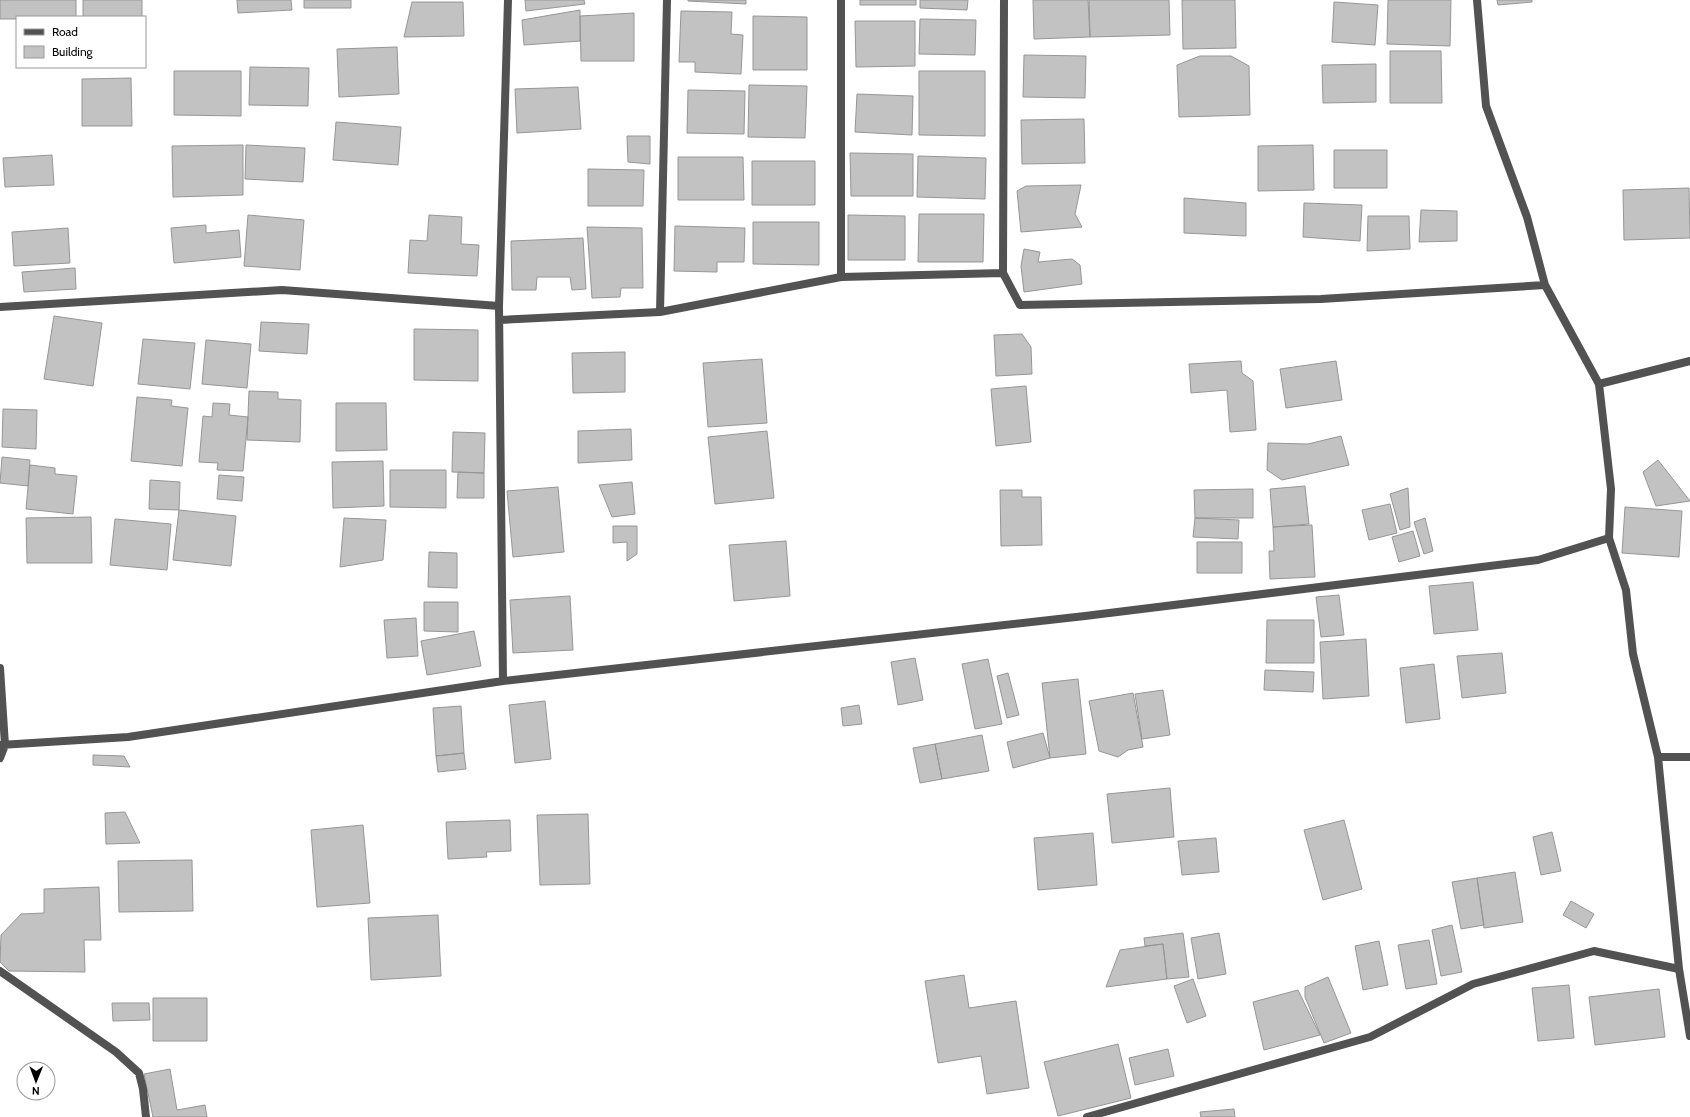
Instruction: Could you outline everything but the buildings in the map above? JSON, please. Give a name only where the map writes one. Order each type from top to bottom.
[{"type":"street","points":[[504,681],[499,306],[508,0]]},
{"type":"street","points":[[660,312],[667,0]]},
{"type":"street","points":[[841,0],[841,277]]},
{"type":"street","points":[[1004,0],[1003,273],[1020,305],[1321,299],[1545,285]]},
{"type":"street","points":[[1477,0],[1486,106],[1527,217],[1545,285],[1599,384],[1612,489],[1609,538],[1626,590],[1633,654],[1658,757],[1679,969],[1690,1036]]},
{"type":"street","points":[[500,320],[660,312],[841,277],[1003,273]]},
{"type":"street","points":[[0,307],[282,290],[499,306]]},
{"type":"street","points":[[1599,384],[1690,361]]},
{"type":"street","points":[[3,745],[128,737],[504,681],[1093,615],[1538,560],[1609,538]]},
{"type":"street","points":[[0,668],[3,745],[0,758]]},
{"type":"street","points":[[1658,757],[1690,757]]},
{"type":"street","points":[[1087,1117],[1370,1036],[1473,984],[1594,951],[1679,969]]},
{"type":"street","points":[[0,971],[116,1052],[139,1073],[143,1089],[146,1117]]}]
